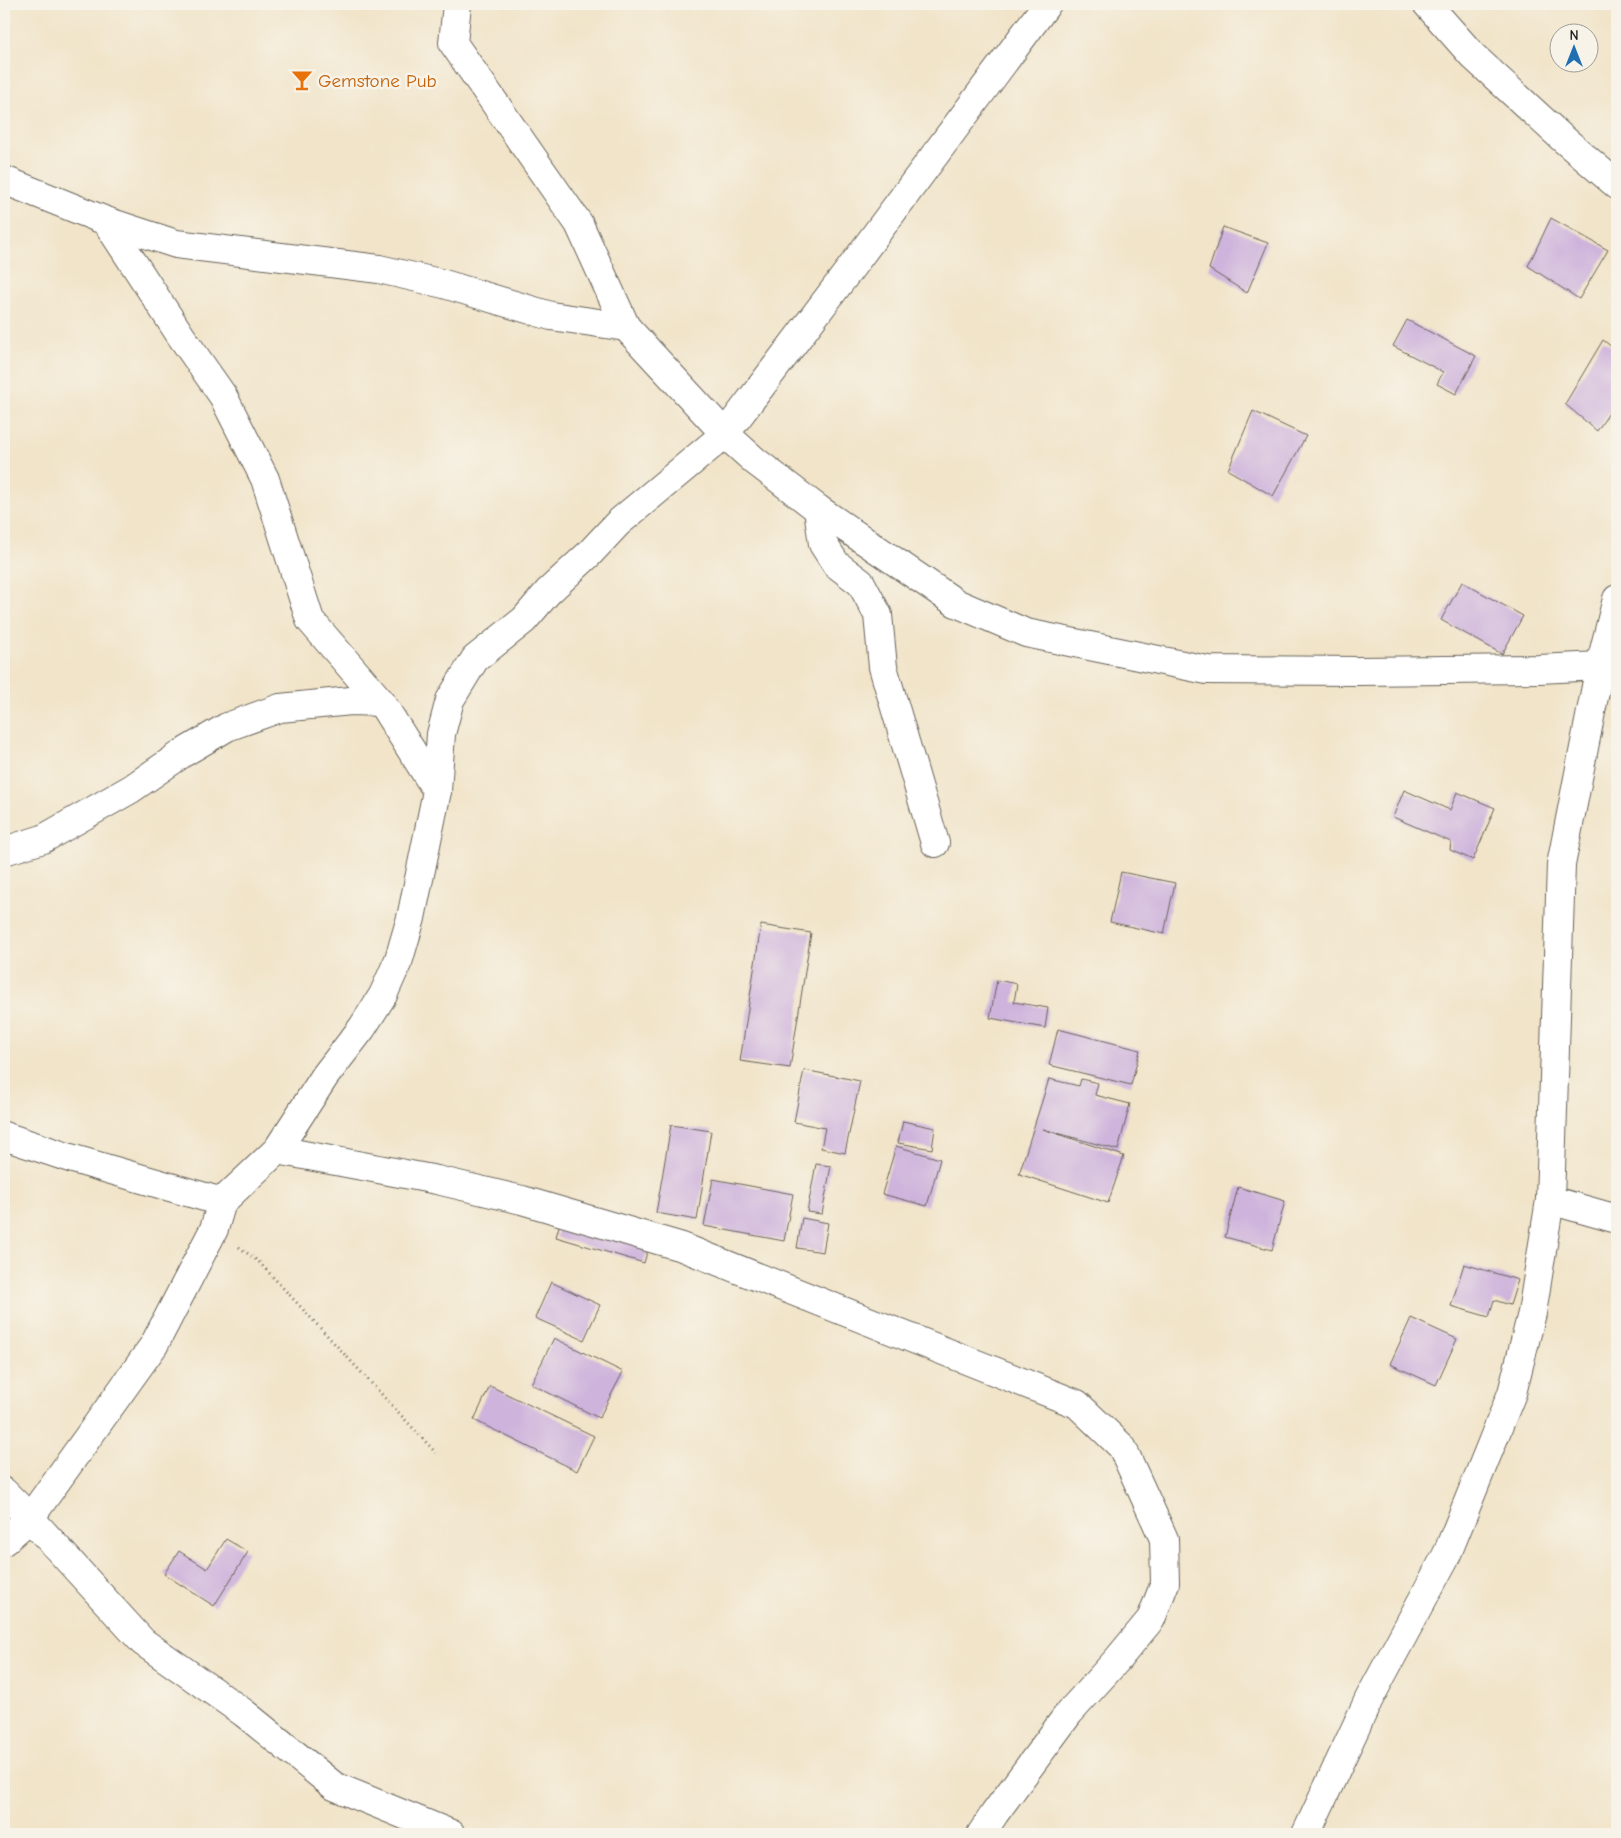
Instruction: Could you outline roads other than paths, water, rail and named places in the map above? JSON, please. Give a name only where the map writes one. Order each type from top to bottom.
[{"type":"street","points":[[457,4],[453,43],[579,224],[626,327],[725,434],[755,461],[818,509],[956,603],[1026,633],[1208,670],[1539,669],[1609,665]]},
{"type":"street","points":[[4,1541],[30,1518],[154,1345],[214,1229],[222,1202],[277,1150],[325,1076],[362,1028],[387,986],[399,960],[411,918],[437,791],[441,734],[450,700],[475,659],[524,620],[548,592],[589,554],[618,522],[725,434],[1048,4]]},
{"type":"street","points":[[1427,4],[1473,56],[1561,137],[1617,184]]},
{"type":"street","points":[[4,180],[106,220],[176,244],[379,269],[444,284],[551,316],[626,327]]},
{"type":"street","points":[[106,220],[181,336],[223,396],[261,470],[310,620],[381,702],[437,791]]},
{"type":"street","points":[[818,509],[823,544],[836,564],[861,583],[878,615],[883,667],[935,843]]},
{"type":"street","points":[[1311,1832],[1369,1699],[1447,1554],[1512,1393],[1532,1314],[1550,1200],[1561,865],[1609,665],[1617,599]]},
{"type":"street","points":[[4,851],[43,840],[131,789],[183,753],[227,727],[280,708],[351,701],[381,702]]},
{"type":"street","points":[[4,1136],[70,1158],[222,1202]]},
{"type":"street","points":[[277,1150],[437,1180],[522,1200],[682,1246],[1077,1404],[1122,1447],[1164,1539],[1165,1583],[1151,1619],[1069,1713],[995,1813],[982,1834]]},
{"type":"street","points":[[1550,1200],[1617,1219]]},
{"type":"street","points":[[4,1492],[143,1642],[244,1713],[334,1786],[451,1834]]},
{"type":"place","name":"Gemstone Pub","points":[[302,80]]}]
